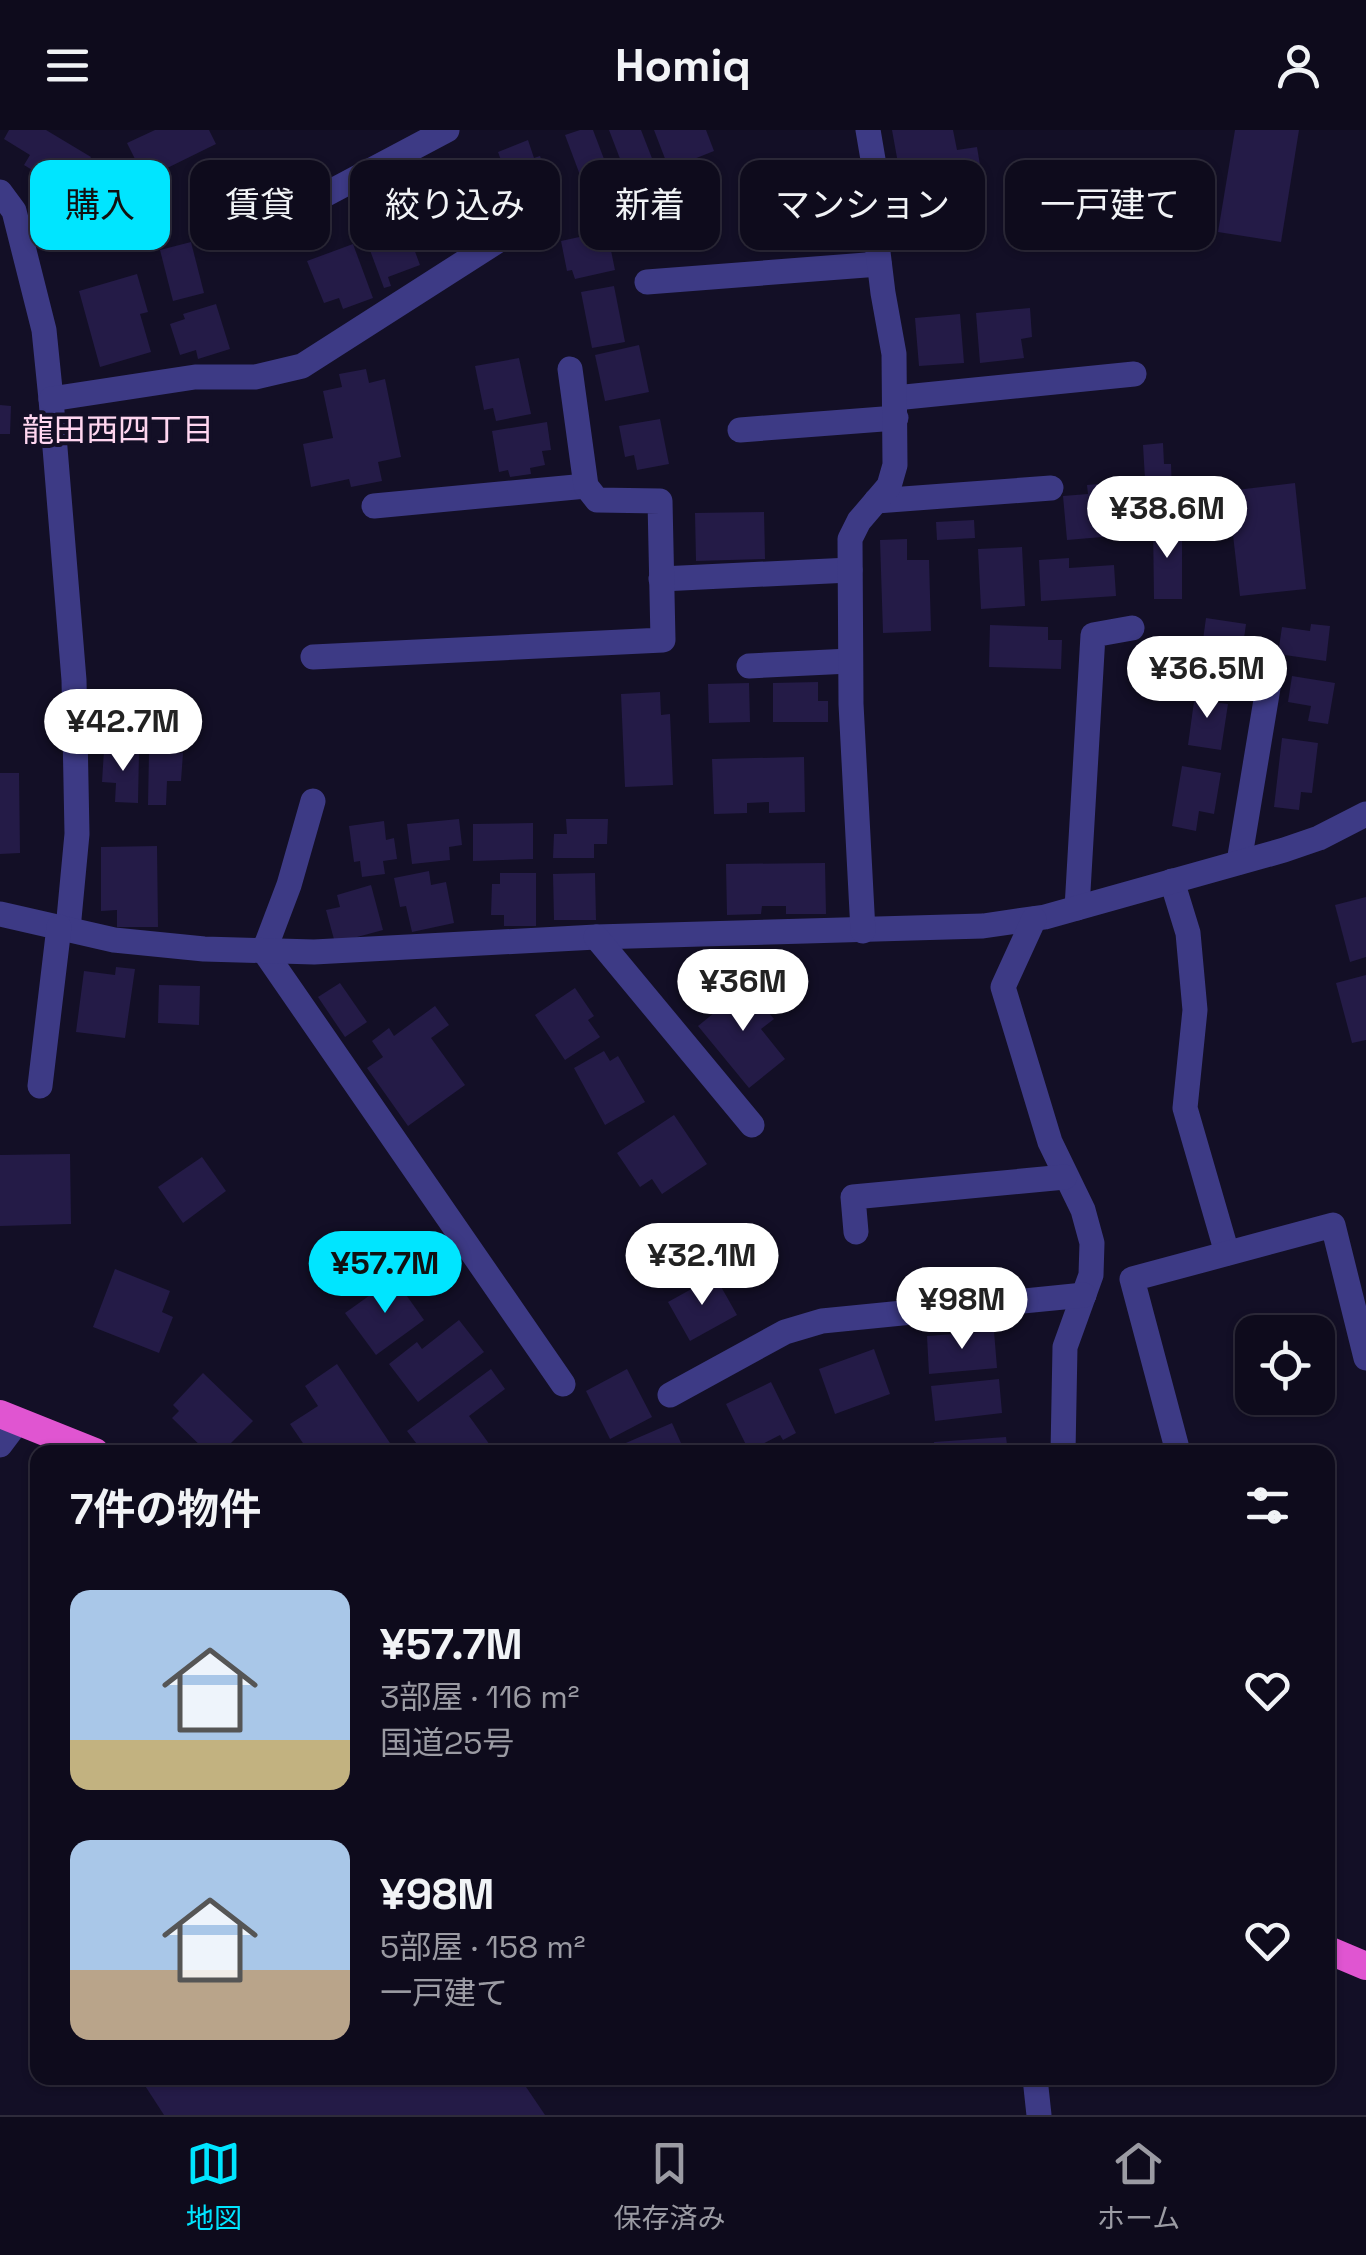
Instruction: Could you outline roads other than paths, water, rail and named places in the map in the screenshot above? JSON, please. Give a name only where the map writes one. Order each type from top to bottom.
[{"type":"highway","points":[[9,1417],[78,1445]]},
{"type":"highway","points":[[1335,1953],[1366,1966]]},
{"type":"street","points":[[330,192],[447,130]]},
{"type":"street","points":[[863,931],[850,660],[850,539],[859,520],[889,486],[896,465],[894,354],[879,264],[876,177],[868,130]]},
{"type":"street","points":[[0,192],[14,211],[44,330],[74,680],[77,834],[40,1086]]},
{"type":"street","points":[[51,399],[195,377],[256,376],[302,366],[482,250]]},
{"type":"street","points":[[647,282],[879,264]]},
{"type":"street","points":[[313,657],[663,640],[660,502],[597,500],[586,486],[570,369]]},
{"type":"street","points":[[740,430],[1134,374]]},
{"type":"street","points":[[374,506],[586,486]]},
{"type":"street","points":[[876,501],[1051,488]]},
{"type":"street","points":[[661,579],[850,570]]},
{"type":"street","points":[[1077,908],[1092,635],[1132,628]]},
{"type":"street","points":[[749,666],[850,660]]},
{"type":"street","points":[[1239,862],[1271,670]]},
{"type":"street","points":[[264,950],[289,885],[312,801]]},
{"type":"street","points":[[0,914],[132,942],[332,952],[596,937],[983,926],[1034,919],[1239,862],[1319,838],[1366,814]]},
{"type":"street","points":[[1172,881],[1188,933],[1196,1010],[1184,1108],[1227,1253]]},
{"type":"street","points":[[1034,919],[1003,986],[1050,1142],[1083,1210],[1092,1243],[1090,1275],[1065,1346],[1063,1445]]},
{"type":"street","points":[[596,937],[752,1125]]},
{"type":"street","points":[[264,950],[563,1384]]},
{"type":"street","points":[[856,1232],[853,1198],[1065,1177]]},
{"type":"street","points":[[1176,1445],[1132,1279],[1333,1225],[1366,1358]]},
{"type":"street","points":[[670,1395],[785,1332],[822,1320],[1084,1295]]},
{"type":"street","points":[[0,1445],[9,1417]]},
{"type":"street","points":[[1035,2085],[1039,2115]]},
{"type":"district","name":"龍田西四丁目","points":[[118,430]]}]
